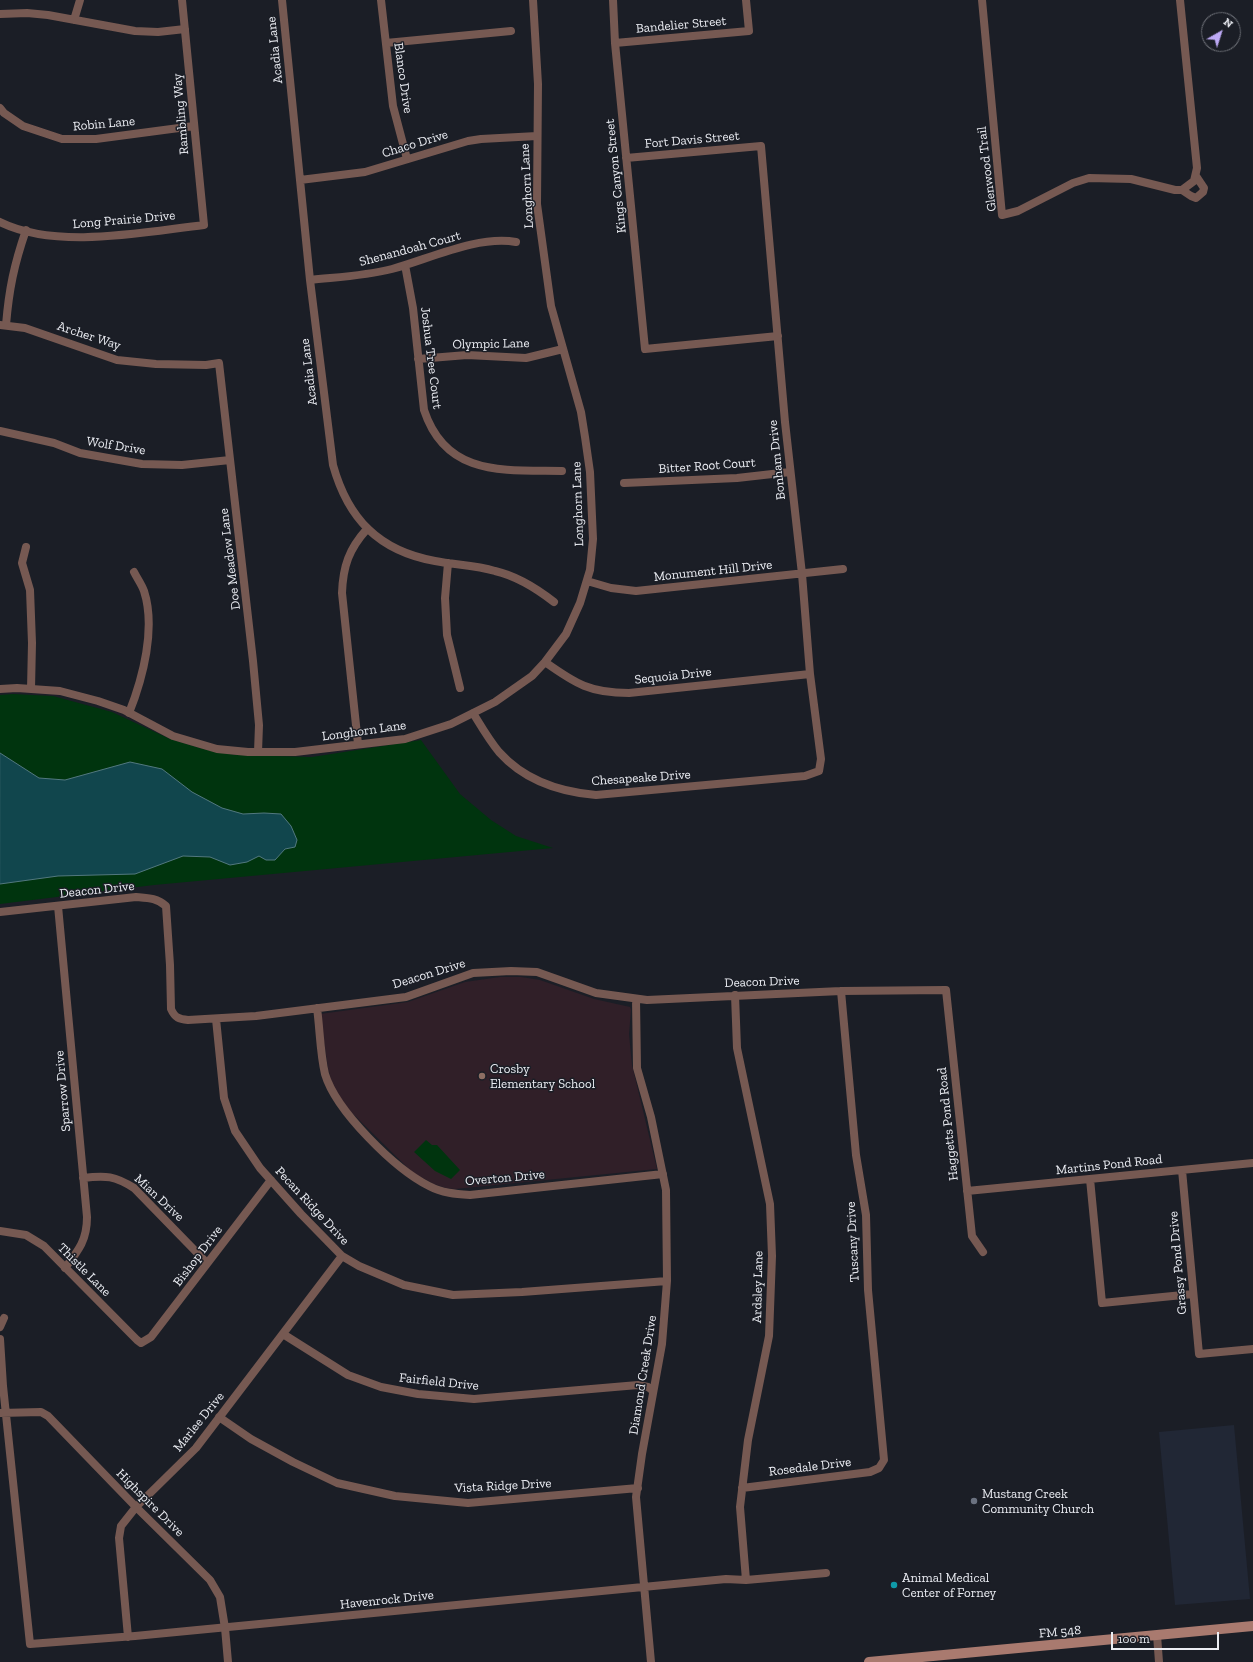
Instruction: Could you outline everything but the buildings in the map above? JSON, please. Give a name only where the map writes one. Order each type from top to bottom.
[{"type":"main road","name":"FM 548","points":[[870,1662],[1253,1626]]},
{"type":"street","points":[[74,20],[80,0]]},
{"type":"street","name":"Rambling Way","points":[[182,0],[204,225]]},
{"type":"street","name":"Acadia Lane","points":[[282,0],[310,280],[333,466],[337,481],[359,522],[374,536],[400,552],[415,557],[495,571],[514,577],[530,585],[554,602]]},
{"type":"street","name":"Blanco Drive","points":[[381,0],[393,106],[407,159]]},
{"type":"street","name":"Longhorn Lane","points":[[0,689],[17,688],[60,691],[98,701],[129,713],[173,736],[217,749],[258,752],[295,752],[405,739],[452,724],[495,702],[532,676],[545,662],[566,634],[572,623],[587,581],[593,539],[590,472],[581,412],[551,306],[537,204],[538,84],[533,0]]},
{"type":"street","name":"Kings Canyon Street","points":[[613,0],[615,43],[645,348],[778,336]]},
{"type":"street","name":"Bandelier Street","points":[[615,43],[749,31],[746,0]]},
{"type":"street","name":"Glenwood Trail","points":[[982,0],[1002,215],[1018,211],[1073,183],[1089,178],[1131,179],[1175,190],[1182,190]]},
{"type":"street","points":[[1180,0],[1197,168],[1194,181],[1182,190],[1190,196],[1196,198],[1204,192],[1204,188],[1196,176]]},
{"type":"street","points":[[0,14],[27,13],[48,15],[135,31],[158,32],[185,29]]},
{"type":"street","points":[[386,43],[511,30]]},
{"type":"street","name":"Robin Lane","points":[[0,108],[4,113],[23,126],[62,139],[96,139],[194,126]]},
{"type":"street","name":"Chaco Drive","points":[[300,180],[365,172],[468,140],[537,136]]},
{"type":"street","name":"Fort Davis Street","points":[[626,158],[761,146]]},
{"type":"street","name":"Bonham Drive","points":[[761,146],[790,472],[802,574],[810,674],[820,759],[819,771]]},
{"type":"street","name":"Long Prairie Drive","points":[[0,222],[40,234],[68,237],[112,236],[204,225]]},
{"type":"street","points":[[3,325],[16,259],[26,230]]},
{"type":"street","name":"Shenandoah Court","points":[[310,280],[363,275],[405,265],[480,242],[505,240],[516,242]]},
{"type":"street","name":"Joshua Tree Court","points":[[405,265],[414,308],[422,395],[429,424],[440,440],[454,454],[472,464],[505,470],[562,471]]},
{"type":"street","name":"Archer Way","points":[[3,325],[25,328],[117,360],[156,364],[219,364]]},
{"type":"street","name":"Olympic Lane","points":[[418,359],[467,355],[526,358],[563,349]]},
{"type":"street","name":"Doe Meadow Lane","points":[[219,364],[253,661],[259,725],[258,752]]},
{"type":"street","name":"Wolf Drive","points":[[0,431],[48,442],[80,453],[142,464],[182,465],[230,460]]},
{"type":"street","name":"Bitter Root Court","points":[[624,483],[737,478],[790,472]]},
{"type":"street","points":[[358,744],[342,593],[346,565],[350,551],[367,529]]},
{"type":"street","points":[[26,546],[22,563],[30,590],[32,643],[31,689]]},
{"type":"street","points":[[448,563],[445,598],[447,635],[460,688]]},
{"type":"street","name":"Monument Hill Drive","points":[[587,581],[611,588],[636,591],[843,569]]},
{"type":"street","points":[[129,713],[144,668],[149,620],[144,591],[134,572]]},
{"type":"street","name":"Sequoia Drive","points":[[545,662],[568,679],[581,686],[611,693],[629,693],[810,674]]},
{"type":"street","name":"Chesapeake Drive","points":[[473,713],[500,753],[517,768],[534,779],[553,788],[574,794],[596,795],[635,792],[805,776],[819,771]]},
{"type":"street","name":"Deacon Drive","points":[[0,912],[136,897],[151,898],[160,901],[166,906],[171,1009],[174,1016],[179,1019],[188,1020],[256,1016],[406,997],[473,973],[511,971],[537,972],[596,993],[647,1000],[841,991],[946,990]]},
{"type":"street","name":"Sparrow Drive","points":[[58,906],[87,1217],[85,1237],[78,1252],[65,1268]]},
{"type":"street","name":"Haggetts Pond Road","points":[[946,990],[972,1236],[983,1252]]},
{"type":"street","name":"Tuscany Drive","points":[[841,991],[856,1155],[866,1215],[868,1290],[884,1460],[879,1468]]},
{"type":"street","name":"Ardsley Lane","points":[[735,995],[737,1048],[770,1204],[772,1256],[769,1336],[748,1440],[740,1507],[746,1580]]},
{"type":"street","name":"Diamond Creek Drive","points":[[636,999],[637,1068],[651,1117],[666,1190],[667,1281],[662,1344],[636,1498],[651,1662]]},
{"type":"street","name":"Overton Drive","points":[[317,1008],[322,1058],[332,1091],[342,1106],[383,1152],[410,1175],[430,1187],[449,1193],[470,1195],[662,1174]]},
{"type":"street","name":"Pecan Ridge Drive","points":[[216,1019],[224,1098],[235,1131],[260,1168],[301,1214],[342,1256],[359,1266],[404,1284],[453,1296],[667,1281]]},
{"type":"street","name":"Martins Pond Road","points":[[967,1191],[1253,1164]]},
{"type":"street","name":"Grassy Pond Drive","points":[[1182,1170],[1199,1354],[1253,1349]]},
{"type":"street","name":"Mian Drive","points":[[83,1178],[106,1175],[120,1179],[134,1188],[207,1262]]},
{"type":"street","points":[[1090,1179],[1102,1303],[1193,1294]]},
{"type":"street","name":"Bishop Drive","points":[[141,1343],[150,1337],[271,1180]]},
{"type":"street","name":"Thistle Lane","points":[[0,1231],[26,1236],[44,1246],[141,1343]]},
{"type":"street","name":"Marlee Drive","points":[[128,1637],[119,1538],[121,1526],[136,1507],[196,1448],[342,1256]]},
{"type":"street","points":[[0,1327],[4,1318]]},
{"type":"street","name":"Fairfield Drive","points":[[283,1334],[348,1376],[381,1388],[418,1394],[474,1399],[638,1385],[648,1387],[653,1391]]},
{"type":"street","points":[[0,1339],[3,1412]]},
{"type":"street","name":"Highspire Drive","points":[[3,1412],[41,1412],[48,1416],[136,1507],[210,1580],[220,1597],[228,1662]]},
{"type":"street","name":"Havenrock Drive","points":[[3,1412],[30,1644],[225,1628],[726,1579],[746,1580],[826,1573]]},
{"type":"street","name":"Vista Ridge Drive","points":[[219,1417],[251,1439],[337,1483],[395,1496],[468,1503],[638,1488]]},
{"type":"street","name":"Rosedale Drive","points":[[742,1488],[870,1472],[879,1468]]},
{"type":"street","points":[[1157,1635],[1160,1662]]},
{"type":"shaded area","name":"Crosby Elementary School","points":[[500,977],[521,977],[540,980],[594,999],[630,1007],[629,1034],[632,1065],[657,1169],[455,1189],[446,1188],[434,1184],[412,1172],[350,1111],[338,1095],[332,1083],[328,1068],[320,1014],[408,1002],[465,982]]},
{"type":"shaded area","points":[[1234,1425],[1250,1599],[1175,1605],[1159,1432]]},
{"type":"green space","points":[[13,694],[53,696],[112,712],[170,739],[203,749],[235,755],[312,757],[421,740],[460,794],[491,820],[516,836],[553,848],[154,885],[0,904],[0,695]]},
{"type":"green space","points":[[426,1140],[432,1145],[437,1145],[460,1170],[451,1179],[435,1171],[414,1152]]},
{"type":"water","points":[[0,753],[39,778],[65,780],[130,762],[162,769],[192,792],[222,808],[243,814],[281,814],[291,826],[297,840],[295,847],[285,849],[275,860],[266,860],[259,856],[247,862],[230,865],[210,857],[183,856],[135,874],[58,876],[0,884]]},
{"type":"place","name":"Crosby Elementary School","points":[[482,1076]]},
{"type":"place","name":"Mustang Creek Community Church","points":[[974,1501]]},
{"type":"place","name":"Animal Medical Center of Forney","points":[[894,1585]]}]
